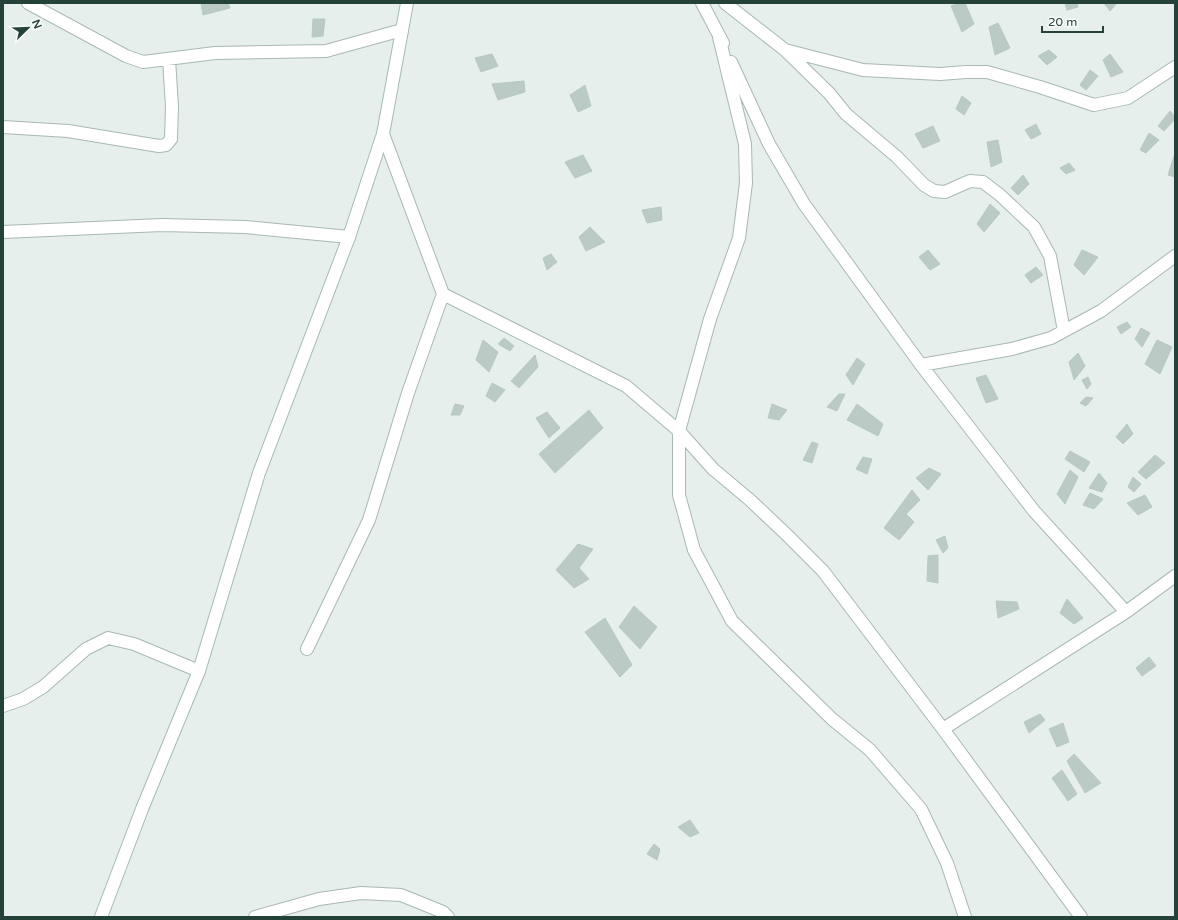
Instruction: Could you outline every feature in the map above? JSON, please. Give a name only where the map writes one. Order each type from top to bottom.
[{"type":"street","points":[[28,3],[126,56],[143,62],[215,53],[326,51],[402,30]]},
{"type":"street","points":[[101,917],[142,809],[199,670],[259,474],[349,237],[383,134],[407,3]]},
{"type":"street","points":[[702,3],[720,36],[769,144],[804,204],[921,365],[1034,511],[1126,612]]},
{"type":"street","points":[[725,3],[785,50],[829,92],[846,114],[898,157],[924,185],[934,191],[945,192],[970,181],[983,182],[1000,194],[1034,226],[1050,256],[1064,331]]},
{"type":"street","points":[[720,36],[745,144],[746,183],[739,238],[710,319],[679,431],[679,495],[694,550],[732,621],[832,719],[870,750],[921,809],[947,863],[965,917]]},
{"type":"street","points":[[785,50],[863,70],[940,74],[987,72],[1040,87],[1094,105],[1128,98],[1175,67]]},
{"type":"street","points":[[3,127],[68,131],[159,146],[166,145],[171,139],[172,107],[169,59]]},
{"type":"street","points":[[308,649],[370,520],[408,393],[443,294],[383,134]]},
{"type":"street","points":[[3,232],[162,225],[245,227],[349,237]]},
{"type":"street","points":[[921,365],[1012,349],[1051,338],[1101,311],[1175,256]]},
{"type":"street","points":[[443,294],[626,386],[679,431],[713,469],[750,500],[823,571],[943,729],[1081,917]]},
{"type":"street","points":[[943,729],[1126,612],[1175,576]]},
{"type":"street","points":[[3,706],[23,699],[43,687],[86,649],[108,638],[134,644],[199,670]]},
{"type":"street","points":[[255,917],[319,899],[360,893],[401,895],[443,912],[448,917]]},
{"type":"building","points":[[201,3],[228,3],[230,8],[203,15]]},
{"type":"building","points":[[959,3],[965,3],[974,24],[962,32],[951,6]]},
{"type":"building","points":[[1065,3],[1077,3],[1078,7],[1067,10]]},
{"type":"building","points":[[1104,3],[1117,3],[1110,11]]},
{"type":"building","points":[[313,19],[325,19],[323,36],[312,37]]},
{"type":"building","points":[[998,23],[1010,48],[995,55],[989,27]]},
{"type":"building","points":[[1049,50],[1057,57],[1047,65],[1038,56]]},
{"type":"building","points":[[492,54],[498,66],[481,72],[475,58]]},
{"type":"building","points":[[1110,54],[1123,72],[1111,77],[1103,60]]},
{"type":"building","points":[[1090,70],[1098,76],[1086,90],[1080,85]]},
{"type":"building","points":[[524,81],[525,92],[498,100],[492,84]]},
{"type":"building","points":[[585,85],[591,106],[578,112],[570,95]]},
{"type":"building","points":[[962,96],[971,103],[964,115],[956,109]]},
{"type":"building","points":[[1170,111],[1175,119],[1164,131],[1158,126]]},
{"type":"building","points":[[1036,124],[1041,134],[1031,139],[1025,130]]},
{"type":"building","points":[[933,126],[940,141],[923,148],[915,134]]},
{"type":"building","points":[[1149,133],[1159,140],[1146,153],[1140,150]]},
{"type":"building","points":[[998,140],[1002,162],[991,167],[987,142]]},
{"type":"building","points":[[583,155],[592,171],[575,178],[565,162]]},
{"type":"building","points":[[1175,156],[1175,177],[1168,175]]},
{"type":"building","points":[[1069,163],[1075,170],[1066,174],[1060,168]]},
{"type":"building","points":[[1023,175],[1029,184],[1018,195],[1011,188]]},
{"type":"building","points":[[990,204],[1000,213],[984,232],[977,224]]},
{"type":"building","points":[[661,207],[662,220],[647,223],[642,210]]},
{"type":"building","points":[[590,227],[605,242],[586,251],[579,237]]},
{"type":"building","points":[[928,250],[940,264],[930,270],[919,257]]},
{"type":"building","points":[[1082,250],[1098,257],[1084,275],[1074,265]]},
{"type":"building","points":[[551,254],[557,262],[547,270],[543,258]]},
{"type":"building","points":[[1036,267],[1043,275],[1031,283],[1025,275]]},
{"type":"building","points":[[1127,322],[1131,327],[1121,334],[1117,327]]},
{"type":"building","points":[[1141,328],[1150,333],[1142,347],[1135,339]]},
{"type":"building","points":[[504,338],[514,346],[510,351],[498,344]]},
{"type":"building","points":[[483,340],[498,352],[489,372],[476,360]]},
{"type":"building","points":[[1157,340],[1172,347],[1160,374],[1145,364]]},
{"type":"building","points":[[1078,353],[1085,366],[1074,380],[1069,362]]},
{"type":"building","points":[[535,355],[538,367],[519,388],[511,381]]},
{"type":"building","points":[[857,358],[865,364],[853,385],[846,375]]},
{"type":"building","points":[[986,375],[998,399],[986,403],[976,378]]},
{"type":"building","points":[[1088,377],[1091,384],[1087,389],[1082,380]]},
{"type":"building","points":[[492,383],[505,390],[495,402],[486,396]]},
{"type":"building","points":[[839,394],[845,394],[837,411],[827,407]]},
{"type":"building","points":[[1086,397],[1093,398],[1086,406],[1080,403]]},
{"type":"building","points":[[455,404],[464,406],[460,415],[451,415]]},
{"type":"building","points":[[772,404],[787,410],[779,420],[768,418]]},
{"type":"building","points":[[857,404],[883,424],[878,436],[847,420]]},
{"type":"building","points":[[589,410],[603,428],[555,473],[539,454]]},
{"type":"building","points":[[547,412],[560,428],[549,438],[536,418]]},
{"type":"building","points":[[1127,424],[1133,434],[1123,444],[1116,437]]},
{"type":"building","points":[[812,442],[818,444],[812,463],[803,460]]},
{"type":"building","points":[[1070,451],[1090,462],[1084,472],[1065,459]]},
{"type":"building","points":[[1155,455],[1165,463],[1146,479],[1138,472]]},
{"type":"building","points":[[863,457],[872,459],[867,474],[856,469]]},
{"type":"building","points":[[929,468],[941,474],[928,490],[916,478]]},
{"type":"building","points":[[1070,470],[1078,477],[1065,504],[1057,494]]},
{"type":"building","points":[[1099,473],[1107,483],[1102,492],[1089,488]]},
{"type":"building","points":[[1133,477],[1141,484],[1134,492],[1128,487]]},
{"type":"building","points":[[912,490],[920,500],[906,514],[914,522],[899,540],[884,528]]},
{"type":"building","points":[[1090,493],[1103,499],[1094,509],[1083,505]]},
{"type":"building","points":[[1145,495],[1152,507],[1138,515],[1127,503]]},
{"type":"building","points":[[945,536],[948,548],[943,553],[936,540]]},
{"type":"building","points":[[578,544],[593,549],[579,568],[589,579],[574,588],[556,570]]},
{"type":"building","points":[[938,555],[938,583],[927,581],[928,556]]},
{"type":"building","points":[[1067,599],[1083,618],[1074,624],[1060,613]]},
{"type":"building","points":[[996,601],[1017,602],[1019,609],[998,618]]},
{"type":"building","points":[[634,606],[657,627],[640,649],[619,627]]},
{"type":"building","points":[[605,618],[632,665],[620,677],[585,632]]},
{"type":"building","points":[[1149,657],[1156,666],[1142,676],[1136,668]]},
{"type":"building","points":[[1040,714],[1045,720],[1029,733],[1024,722]]},
{"type":"building","points":[[1063,723],[1069,742],[1057,747],[1049,729]]},
{"type":"building","points":[[1074,754],[1101,783],[1085,793],[1067,761]]},
{"type":"building","points":[[1062,770],[1077,794],[1068,801],[1052,778]]},
{"type":"building","points":[[690,820],[699,833],[690,837],[678,827]]},
{"type":"building","points":[[654,844],[660,849],[657,860],[647,854]]}]
